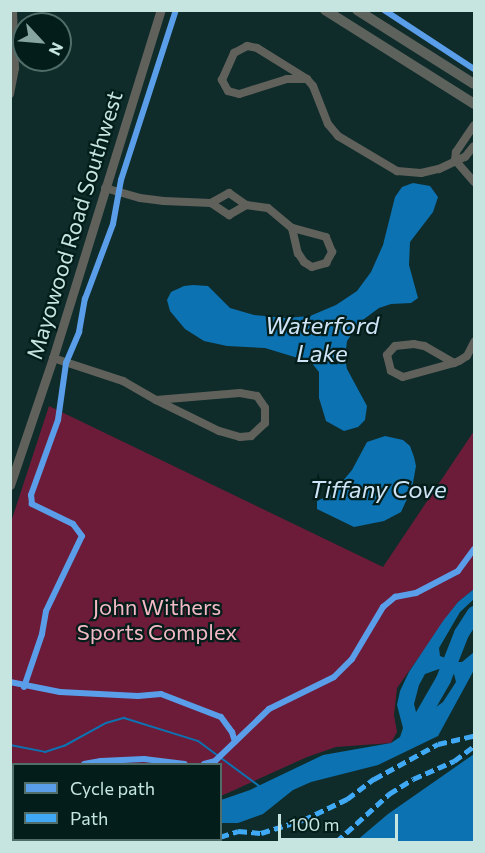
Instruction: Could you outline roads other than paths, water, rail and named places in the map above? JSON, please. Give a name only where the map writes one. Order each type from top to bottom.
[{"type":"main road","points":[[325,10],[474,104]]},
{"type":"main road","points":[[357,10],[474,84]]},
{"type":"street","points":[[10,94],[15,68],[13,10]]},
{"type":"street","name":"Mayowood Road Southwest","points":[[10,485],[53,358],[161,10]]},
{"type":"street","points":[[307,79],[275,82],[239,94],[228,91],[222,80],[234,53],[247,46],[256,48],[307,79],[333,131],[391,169],[411,173],[430,172],[465,157],[474,146]]},
{"type":"street","points":[[474,125],[456,152],[455,160],[474,182]]},
{"type":"street","points":[[105,188],[151,200],[211,203],[229,194],[246,205],[268,208],[292,228],[326,237],[332,248],[329,260],[317,266],[304,262],[298,254],[292,228]]},
{"type":"street","points":[[211,203],[229,215],[246,205]]},
{"type":"street","points":[[453,363],[424,346],[395,346],[387,355],[391,371],[399,377],[453,363],[467,356],[474,342]]},
{"type":"street","points":[[53,358],[123,381],[156,400],[213,428],[240,436],[255,434],[266,419],[263,403],[253,394],[156,400]]},
{"type":"water","name":"Waterford Lake","points":[[413,183],[430,186],[438,197],[433,212],[410,242],[409,265],[418,298],[411,303],[391,304],[379,308],[360,322],[347,341],[345,358],[347,369],[367,406],[365,420],[358,427],[344,431],[326,421],[319,398],[319,372],[311,362],[265,348],[227,346],[204,341],[185,329],[170,311],[167,300],[171,292],[193,285],[208,286],[230,308],[254,315],[285,318],[310,316],[336,305],[357,291],[371,272],[383,245],[395,197],[402,187]]},
{"type":"water","name":"Tiffany Cove","points":[[385,436],[403,440],[410,446],[416,466],[412,488],[401,512],[384,521],[354,527],[317,509],[317,501],[332,494],[352,470],[367,442]]},
{"type":"water","points":[[474,589],[474,599],[460,612],[439,648],[440,656],[456,662],[462,662],[474,652],[474,670],[438,736],[378,765],[311,782],[293,790],[263,814],[238,823],[222,823],[222,800],[250,790],[323,755],[391,743],[400,737],[403,728],[397,705],[400,691],[409,672],[458,602]],"holes":[[[439,669],[454,674],[456,682],[443,702],[418,720],[414,704],[419,685],[425,674]]]},
{"type":"water","points":[[474,754],[474,842],[355,842],[388,814]]},
{"type":"waterway","points":[[414,737],[416,726],[443,679],[461,633],[474,613]]},
{"type":"waterway","points":[[10,745],[45,752],[64,746],[106,723],[124,718],[198,741],[259,786]]},
{"type":"park label","name":"John Withers Sports Complex","points":[[157,618]]}]
